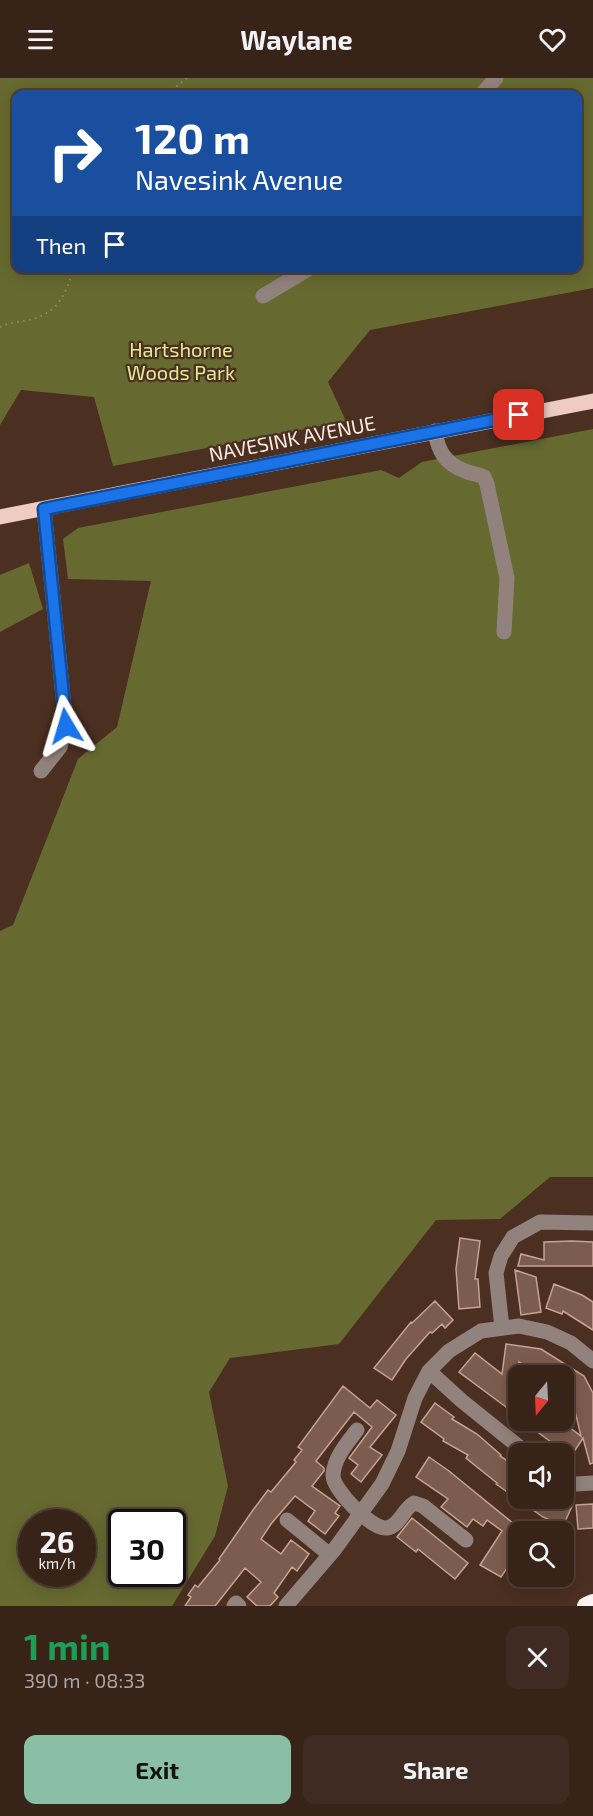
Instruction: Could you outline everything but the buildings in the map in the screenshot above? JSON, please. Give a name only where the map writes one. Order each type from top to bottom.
[{"type":"highway","points":[[586,1606],[593,1603]]},
{"type":"main road","name":"NAVESINK AVENUE","points":[[0,517],[593,401]]},
{"type":"street","points":[[486,90],[496,78]]},
{"type":"street","points":[[263,296],[302,273]]},
{"type":"street","points":[[435,432],[439,452],[448,461],[467,472],[484,477],[487,484],[507,578],[504,632]]},
{"type":"street","points":[[41,771],[60,747],[66,726],[44,509]]},
{"type":"street","points":[[502,1328],[496,1273],[501,1257],[513,1237],[540,1222],[593,1223]]},
{"type":"street","points":[[286,1606],[330,1555],[382,1484],[398,1451],[415,1398],[429,1371],[448,1351],[481,1330],[519,1326],[548,1332],[571,1343],[593,1361]]},
{"type":"street","points":[[429,1371],[514,1443]]},
{"type":"street","points":[[357,1430],[337,1460],[332,1479],[336,1488],[359,1513],[375,1526],[385,1528],[394,1526],[408,1507],[414,1503],[423,1506],[466,1540]]},
{"type":"street","points":[[574,1483],[593,1483]]},
{"type":"street","points":[[287,1520],[330,1555]]},
{"type":"street","points":[[234,1606],[236,1603],[239,1606]]},
{"type":"path","points":[[172,90],[187,78]]},
{"type":"path","points":[[0,327],[51,312],[66,293],[72,273]]},
{"type":"green space","name":"Hartshorne Woods Park","points":[[0,78],[593,78],[593,288],[370,330],[328,382],[346,421],[113,466],[94,397],[21,390],[0,425]]},
{"type":"green space","points":[[593,429],[593,1177],[550,1177],[500,1219],[436,1220],[339,1344],[230,1358],[209,1392],[228,1486],[215,1536],[186,1583],[186,1509],[108,1509],[108,1587],[184,1587],[172,1606],[0,1606],[0,931],[13,925],[78,759],[117,727],[151,581],[68,579],[63,539],[78,528],[381,470],[399,478],[422,462]]},
{"type":"green space","points":[[29,563],[43,609],[0,632],[0,575]]},
{"type":"route","points":[[66,726],[44,509],[519,415]]}]
